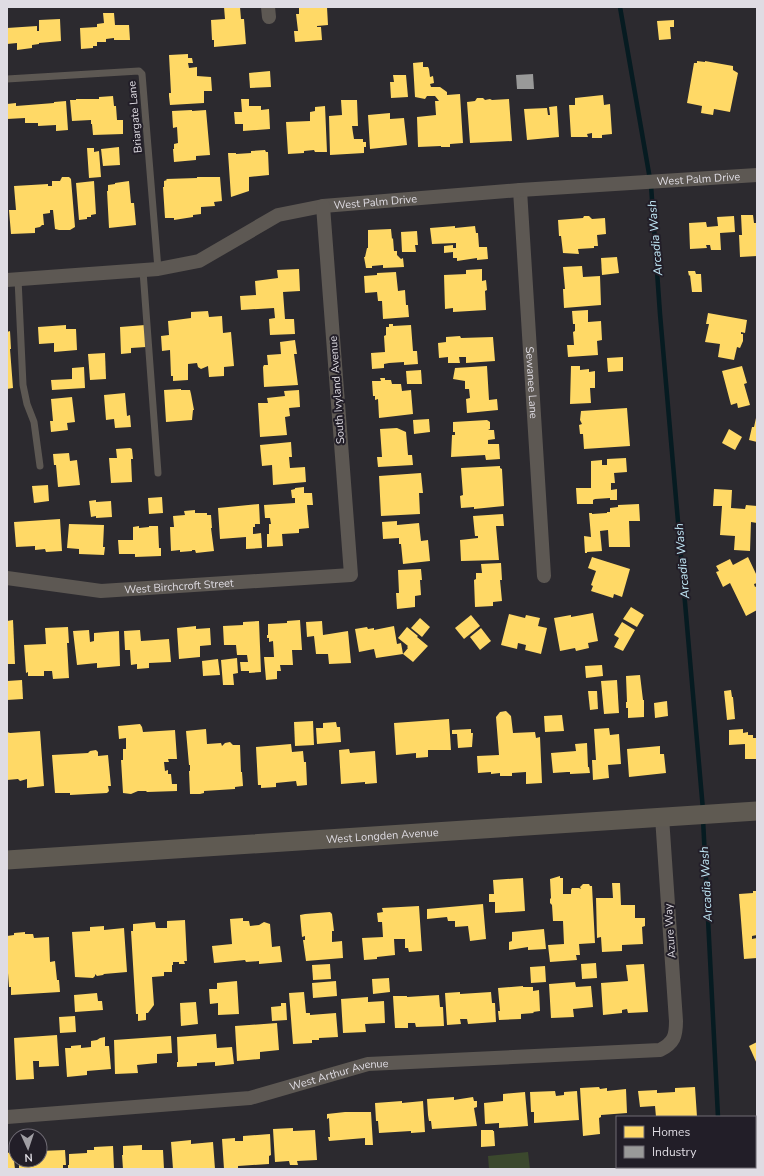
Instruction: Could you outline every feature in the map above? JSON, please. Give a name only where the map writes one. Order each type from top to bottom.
[{"type":"street","name":"West Palm Drive","points":[[13,280],[158,270],[199,261],[278,215],[323,206],[520,190],[757,174]]},
{"type":"street","name":"Sewanee Lane","points":[[520,190],[544,576]]},
{"type":"street","name":"South Ivyland Avenue","points":[[323,206],[351,575]]},
{"type":"street","name":"West Birchcroft Street","points":[[7,578],[101,591],[351,575]]},
{"type":"street","name":"West Longden Avenue","points":[[7,860],[693,816],[757,810]]},
{"type":"street","name":"Azure Way","points":[[662,817],[676,1014],[676,1030],[671,1043]]},
{"type":"street","name":"West Arthur Avenue","points":[[7,1117],[250,1098],[368,1064],[636,1052],[660,1050],[671,1043]]},
{"type":"lane","name":"Briargate Lane","points":[[7,79],[139,71],[142,74],[158,270]]},
{"type":"lane","points":[[143,271],[158,473]]},
{"type":"lane","points":[[13,280],[24,385],[27,404],[34,422],[40,466]]},
{"type":"green space","points":[[528,1152],[530,1169],[489,1169],[488,1156]]},
{"type":"building: Homes","points":[[224,7],[240,7],[241,19],[244,19],[246,44],[214,47],[214,40],[212,40],[211,20],[225,19]]},
{"type":"building: Homes","points":[[299,7],[327,7],[328,25],[317,26],[321,27],[322,40],[295,42],[294,31],[298,31],[296,14],[299,14]]},
{"type":"building: Homes","points":[[103,13],[114,13],[115,25],[129,25],[130,40],[114,40],[114,38],[106,39],[106,42],[97,42],[97,46],[93,46],[93,48],[81,49],[80,28],[97,27],[97,24],[104,23]]},
{"type":"building: Homes","points":[[60,19],[61,41],[39,43],[32,45],[32,48],[17,50],[17,43],[7,44],[7,28],[37,26],[37,31],[39,31],[39,20]]},
{"type":"building: Homes","points":[[674,20],[674,27],[670,27],[671,39],[659,40],[657,21]]},
{"type":"building: Homes","points":[[188,54],[188,58],[192,58],[193,63],[188,63],[189,68],[197,67],[197,76],[211,77],[212,91],[204,91],[204,103],[170,105],[169,93],[171,93],[169,55]]},
{"type":"building: Homes","points":[[697,61],[733,66],[733,70],[738,73],[730,112],[714,109],[713,115],[701,113],[702,106],[687,103],[694,63],[697,63]]},
{"type":"building: Homes","points":[[423,62],[423,67],[428,67],[429,69],[430,77],[433,76],[434,83],[430,84],[431,87],[440,87],[447,92],[447,95],[460,94],[463,143],[450,144],[450,147],[418,147],[417,117],[436,115],[435,101],[439,101],[435,96],[427,96],[425,99],[415,97],[413,63]]},
{"type":"building: Homes","points":[[270,71],[271,87],[250,88],[249,73]]},
{"type":"building: Homes","points":[[393,75],[406,75],[408,97],[391,98],[390,82],[394,82]]},
{"type":"building: Homes","points":[[603,95],[604,105],[610,104],[612,134],[602,135],[602,138],[592,138],[592,133],[587,134],[588,137],[571,137],[569,105],[575,105],[575,98]]},
{"type":"building: Homes","points":[[113,96],[114,106],[116,106],[117,120],[123,120],[123,134],[93,135],[91,120],[72,121],[70,100],[99,99],[99,97]]},
{"type":"building: Homes","points":[[477,98],[483,98],[485,100],[509,99],[512,141],[470,143],[467,102],[475,101]]},
{"type":"building: Homes","points":[[241,99],[249,99],[249,106],[261,106],[261,110],[269,109],[270,129],[243,131],[243,124],[235,124],[234,112],[242,112]]},
{"type":"building: Homes","points":[[341,100],[357,100],[358,126],[352,126],[354,139],[363,139],[363,142],[366,142],[364,153],[330,155],[329,116],[342,115]]},
{"type":"building: Homes","points":[[66,101],[68,130],[56,131],[56,125],[38,126],[38,123],[25,123],[25,118],[7,119],[7,104],[16,103],[16,106]]},
{"type":"building: Homes","points":[[325,106],[327,152],[315,152],[314,150],[304,151],[304,153],[288,154],[286,122],[310,121],[310,112],[315,111],[315,107]]},
{"type":"building: Homes","points":[[557,106],[559,137],[527,140],[524,109],[547,108],[548,115],[550,115],[549,107]]},
{"type":"building: Homes","points":[[206,110],[210,155],[196,156],[196,160],[174,162],[174,144],[178,143],[177,127],[173,128],[172,111]]},
{"type":"building: Homes","points":[[390,113],[390,119],[404,118],[407,145],[370,149],[368,115]]},
{"type":"building: Homes","points":[[119,147],[120,165],[103,166],[101,149]]},
{"type":"building: Homes","points":[[87,148],[94,148],[94,152],[99,151],[101,177],[89,178]]},
{"type":"building: Homes","points":[[265,150],[268,152],[269,175],[249,177],[249,191],[231,197],[228,153],[251,153],[251,151]]},
{"type":"building: Homes","points":[[62,177],[69,177],[71,179],[75,227],[70,230],[55,229],[53,210],[50,210],[50,213],[43,214],[44,225],[35,228],[35,233],[11,234],[9,210],[16,210],[14,186],[48,184],[48,186],[52,186],[52,181],[60,181]]},
{"type":"building: Homes","points":[[220,177],[222,201],[214,202],[215,206],[201,207],[201,214],[193,215],[193,217],[174,220],[174,218],[165,218],[164,181],[167,180],[166,179]]},
{"type":"building: Homes","points":[[94,181],[96,214],[91,215],[91,217],[87,217],[87,219],[79,220],[76,183]]},
{"type":"building: Homes","points":[[129,181],[131,203],[134,203],[136,225],[109,228],[108,185]]},
{"type":"building: Homes","points":[[741,215],[753,215],[754,223],[757,223],[757,256],[740,257],[739,235],[742,235]]},
{"type":"building: Homes","points":[[584,216],[589,216],[592,219],[605,218],[606,234],[597,235],[598,246],[594,246],[594,248],[578,249],[579,254],[563,253],[561,236],[559,236],[558,220],[583,218]]},
{"type":"building: Homes","points":[[734,216],[735,232],[720,233],[721,250],[711,250],[710,245],[706,245],[707,248],[690,249],[689,223],[706,222],[707,227],[718,226],[717,217]]},
{"type":"building: Homes","points":[[455,226],[455,228],[475,226],[476,233],[478,233],[479,247],[487,247],[488,259],[477,260],[477,258],[457,261],[457,258],[453,258],[453,252],[444,253],[444,246],[453,245],[453,248],[456,248],[456,243],[432,244],[430,228]]},
{"type":"building: Homes","points":[[391,229],[394,251],[397,251],[397,255],[401,259],[403,258],[404,267],[383,268],[383,265],[366,268],[364,257],[368,248],[368,230]]},
{"type":"building: Homes","points":[[417,231],[418,245],[415,245],[416,252],[402,252],[401,232]]},
{"type":"building: Homes","points":[[617,257],[619,273],[602,275],[601,258]]},
{"type":"building: Homes","points":[[582,266],[583,277],[600,276],[601,305],[564,308],[563,289],[565,289],[563,267]]},
{"type":"building: Homes","points":[[299,269],[300,291],[283,292],[285,319],[294,319],[295,334],[270,335],[269,319],[275,318],[274,308],[241,310],[240,296],[256,295],[255,281],[278,278],[277,270]]},
{"type":"building: Homes","points":[[482,269],[482,281],[486,280],[487,290],[485,291],[486,310],[453,312],[453,308],[445,309],[444,275],[466,274],[466,270]]},
{"type":"building: Homes","points":[[688,271],[695,271],[696,274],[701,274],[702,292],[692,292],[690,275],[689,276]]},
{"type":"building: Homes","points":[[396,272],[398,291],[405,290],[406,305],[408,305],[409,317],[383,319],[382,301],[378,301],[377,292],[365,293],[364,276],[377,275],[377,273]]},
{"type":"building: Homes","points":[[588,310],[588,322],[601,321],[602,340],[597,341],[598,355],[568,357],[567,345],[574,345],[573,332],[575,331],[575,324],[573,324],[572,311]]},
{"type":"building: Homes","points":[[208,311],[209,317],[222,316],[223,333],[231,332],[234,366],[224,367],[224,376],[209,377],[208,366],[201,369],[198,367],[197,363],[188,364],[188,380],[173,381],[173,376],[171,376],[170,350],[162,351],[161,336],[169,335],[168,321],[191,318],[191,312]]},
{"type":"building: Homes","points":[[708,313],[747,320],[745,333],[741,332],[741,334],[743,334],[743,341],[740,348],[737,347],[734,360],[718,357],[720,344],[705,342],[709,324],[706,324]]},
{"type":"building: Homes","points":[[389,324],[393,324],[393,326],[411,325],[413,351],[417,351],[418,364],[404,365],[404,362],[389,363],[384,364],[384,368],[372,369],[371,353],[385,352],[384,336],[386,335],[386,327],[389,327]]},
{"type":"building: Homes","points":[[66,325],[66,329],[76,329],[77,350],[54,352],[54,343],[39,344],[38,327]]},
{"type":"building: Homes","points":[[145,325],[146,347],[131,348],[131,353],[121,354],[120,327]]},
{"type":"building: Homes","points":[[10,331],[13,388],[7,389],[7,332]]},
{"type":"building: Homes","points":[[460,336],[461,338],[493,337],[495,361],[466,363],[466,357],[459,357],[460,363],[448,363],[448,357],[439,358],[438,343],[446,342],[446,337]]},
{"type":"building: Homes","points":[[295,340],[297,354],[294,354],[298,385],[264,387],[263,367],[264,365],[268,365],[267,355],[281,354],[280,342]]},
{"type":"building: Homes","points":[[105,353],[106,379],[90,380],[88,354]]},
{"type":"building: Homes","points":[[623,357],[623,371],[608,372],[607,358]]},
{"type":"building: Homes","points":[[487,366],[489,400],[497,399],[498,410],[467,413],[466,399],[470,398],[469,389],[465,389],[465,381],[453,379],[455,368]]},
{"type":"building: Homes","points":[[571,366],[580,366],[580,370],[589,369],[589,372],[595,371],[595,388],[590,388],[591,403],[570,404]]},
{"type":"building: Homes","points":[[742,366],[747,383],[744,384],[750,405],[738,408],[737,403],[731,405],[722,371]]},
{"type":"building: Homes","points":[[84,367],[85,388],[52,390],[51,380],[72,379],[72,368]]},
{"type":"building: Homes","points":[[421,370],[422,384],[407,384],[406,371]]},
{"type":"building: Homes","points":[[380,378],[391,380],[392,384],[401,384],[402,391],[411,390],[413,414],[379,418],[378,399],[375,400],[375,396],[373,396],[372,381],[381,381]]},
{"type":"building: Homes","points":[[164,390],[190,390],[194,410],[192,420],[166,422]]},
{"type":"building: Homes","points":[[299,390],[300,407],[289,408],[290,416],[285,417],[287,435],[260,437],[258,403],[268,403],[267,398],[285,396],[284,391]]},
{"type":"building: Homes","points":[[125,393],[127,416],[130,415],[131,427],[115,428],[114,419],[106,420],[104,395]]},
{"type":"building: Homes","points":[[72,397],[75,422],[67,423],[68,430],[51,432],[50,421],[53,421],[51,399]]},
{"type":"building: Homes","points":[[627,408],[630,446],[584,449],[583,434],[580,434],[579,425],[582,424],[580,420],[581,411]]},
{"type":"building: Homes","points":[[757,418],[757,442],[749,440]]},
{"type":"building: Homes","points":[[429,419],[430,432],[414,434],[413,420]]},
{"type":"building: Homes","points":[[487,420],[490,422],[490,429],[488,430],[494,430],[495,439],[488,440],[488,444],[499,444],[500,459],[486,460],[485,455],[451,457],[452,435],[455,435],[455,432],[453,432],[453,422]]},
{"type":"building: Homes","points":[[397,428],[406,432],[408,455],[412,455],[413,465],[378,467],[377,457],[382,457],[380,429]]},
{"type":"building: Homes","points":[[729,429],[742,437],[735,450],[722,443]]},
{"type":"building: Homes","points":[[291,442],[292,457],[289,457],[290,468],[305,467],[306,482],[273,485],[272,465],[262,466],[260,445]]},
{"type":"building: Homes","points":[[116,449],[132,449],[133,459],[131,459],[132,482],[111,483],[109,458],[117,458]]},
{"type":"building: Homes","points":[[69,453],[70,461],[77,460],[80,485],[58,487],[56,465],[54,465],[53,454]]},
{"type":"building: Homes","points":[[626,458],[627,472],[614,473],[615,483],[611,483],[611,490],[617,489],[617,500],[610,500],[610,498],[595,499],[593,500],[593,504],[577,504],[576,488],[591,488],[591,461],[602,460],[602,465],[607,465],[607,459]]},
{"type":"building: Homes","points":[[500,466],[502,469],[504,506],[474,509],[474,507],[461,508],[460,496],[463,495],[461,468]]},
{"type":"building: Homes","points":[[421,473],[423,493],[419,493],[420,514],[381,516],[379,476]]},
{"type":"building: Homes","points":[[48,485],[49,501],[34,503],[32,486]]},
{"type":"building: Homes","points":[[304,487],[304,493],[312,493],[313,505],[307,505],[309,528],[299,529],[299,533],[282,534],[283,546],[267,547],[267,534],[269,534],[269,524],[271,524],[270,518],[265,518],[264,505],[295,503],[295,498],[292,498],[291,490]]},
{"type":"building: Homes","points":[[714,489],[732,490],[731,508],[745,509],[746,505],[757,506],[757,523],[751,522],[750,551],[734,550],[735,536],[720,535],[722,506],[713,506]]},
{"type":"building: Homes","points":[[162,497],[163,513],[149,514],[148,498]]},
{"type":"building: Homes","points":[[96,500],[96,502],[111,501],[112,517],[91,517],[89,501]]},
{"type":"building: Homes","points":[[259,504],[260,524],[255,524],[255,527],[253,527],[253,534],[261,533],[262,548],[246,549],[246,537],[220,539],[218,508]]},
{"type":"building: Homes","points":[[639,504],[640,521],[629,521],[630,547],[609,547],[608,530],[600,531],[602,551],[585,553],[584,536],[591,537],[589,513],[607,513],[610,512],[610,508],[618,507],[618,505]]},
{"type":"building: Homes","points":[[195,510],[195,513],[207,513],[207,515],[211,515],[214,551],[196,553],[195,550],[180,552],[180,550],[171,551],[170,527],[174,527],[173,516],[185,515],[184,511]]},
{"type":"building: Homes","points":[[503,514],[504,526],[496,526],[499,560],[461,561],[460,540],[478,538],[478,536],[475,536],[473,516]]},
{"type":"building: Homes","points":[[60,519],[62,551],[46,552],[45,549],[35,550],[35,546],[16,547],[14,522]]},
{"type":"building: Homes","points":[[397,521],[397,525],[419,523],[421,541],[428,540],[430,561],[403,564],[399,538],[383,539],[382,522]]},
{"type":"building: Homes","points":[[69,524],[104,525],[104,555],[79,554],[79,549],[67,548]]},
{"type":"building: Homes","points":[[139,526],[139,528],[158,526],[161,556],[135,557],[135,554],[119,554],[118,540],[133,540],[133,527]]},
{"type":"building: Homes","points":[[592,557],[630,569],[622,597],[614,594],[613,598],[591,591],[593,586],[591,585],[596,571],[588,568]]},
{"type":"building: Homes","points":[[748,557],[757,576],[757,583],[754,584],[755,587],[757,586],[757,610],[746,616],[730,583],[723,587],[716,572],[719,571],[716,566],[730,559],[733,565]]},
{"type":"building: Homes","points":[[501,563],[502,580],[500,580],[502,601],[493,602],[493,606],[475,607],[474,580],[476,579],[476,573],[482,573],[481,564]]},
{"type":"building: Homes","points":[[421,569],[421,595],[415,596],[415,607],[397,609],[396,593],[399,593],[398,570]]},
{"type":"building: Homes","points":[[631,607],[644,615],[637,627],[623,619]]},
{"type":"building: Homes","points":[[593,613],[598,641],[588,643],[589,648],[576,651],[575,648],[560,651],[554,618]]},
{"type":"building: Homes","points":[[509,614],[525,618],[526,615],[540,618],[538,626],[547,628],[541,654],[525,650],[526,645],[518,643],[517,649],[501,645]]},
{"type":"building: Homes","points":[[471,615],[480,626],[464,639],[455,628]]},
{"type":"building: Homes","points":[[420,618],[430,627],[422,637],[411,628]]},
{"type":"building: Homes","points":[[13,620],[15,664],[7,664],[7,621]]},
{"type":"building: Homes","points":[[300,620],[302,650],[292,650],[293,665],[280,665],[281,671],[277,671],[277,679],[266,680],[264,657],[274,657],[273,641],[269,642],[269,638],[267,638],[268,624],[287,623],[287,621]]},
{"type":"building: Homes","points":[[259,621],[261,672],[249,673],[249,671],[241,671],[240,662],[248,662],[247,655],[237,655],[236,645],[224,645],[223,626],[243,625],[243,622]]},
{"type":"building: Homes","points":[[322,621],[323,635],[348,631],[351,663],[329,664],[328,654],[316,654],[314,636],[307,637],[306,622]]},
{"type":"building: Homes","points":[[622,622],[635,630],[623,651],[614,647],[619,638],[614,635]]},
{"type":"building: Homes","points":[[196,626],[196,629],[210,628],[211,645],[200,646],[200,657],[179,659],[177,628]]},
{"type":"building: Homes","points":[[394,626],[397,644],[401,643],[403,654],[376,658],[374,649],[359,652],[355,629],[367,627],[368,629],[374,628],[374,630]]},
{"type":"building: Homes","points":[[68,627],[69,643],[67,643],[69,678],[53,679],[52,671],[44,671],[44,676],[28,676],[28,672],[26,673],[24,645],[46,644],[45,628]]},
{"type":"building: Homes","points":[[407,627],[428,646],[413,662],[403,654],[408,646],[398,638]]},
{"type":"building: Homes","points":[[481,628],[491,641],[480,650],[470,637]]},
{"type":"building: Homes","points":[[89,630],[90,642],[94,641],[94,633],[119,631],[120,666],[97,668],[97,663],[77,665],[73,631]]},
{"type":"building: Homes","points":[[140,630],[141,641],[169,639],[171,662],[149,663],[149,668],[137,669],[137,664],[131,665],[130,650],[125,650],[124,631]]},
{"type":"building: Homes","points":[[237,658],[238,673],[233,674],[234,685],[223,685],[221,660]]},
{"type":"building: Homes","points":[[218,659],[220,675],[203,676],[202,661]]},
{"type":"building: Homes","points":[[602,665],[603,676],[586,678],[585,666]]},
{"type":"building: Homes","points":[[640,675],[644,700],[644,717],[628,718],[628,708],[626,708],[626,676]]},
{"type":"building: Homes","points":[[22,680],[23,699],[7,700],[7,681]]},
{"type":"building: Homes","points":[[617,680],[619,713],[604,714],[601,681]]},
{"type":"building: Homes","points":[[731,690],[735,719],[727,720],[724,691]]},
{"type":"building: Homes","points":[[588,691],[597,691],[598,709],[590,710]]},
{"type":"building: Homes","points":[[667,701],[668,716],[655,718],[654,703]]},
{"type":"building: Homes","points":[[506,711],[511,716],[513,733],[535,732],[536,738],[540,737],[542,783],[526,784],[526,772],[512,773],[512,776],[500,776],[500,773],[491,774],[491,772],[478,773],[477,756],[499,755],[496,717],[500,712]]},
{"type":"building: Homes","points":[[562,715],[564,731],[545,732],[544,716]]},
{"type":"building: Homes","points":[[449,719],[451,750],[428,750],[428,757],[416,758],[416,753],[396,755],[394,723]]},
{"type":"building: Homes","points":[[313,721],[314,745],[295,746],[294,722]]},
{"type":"building: Homes","points":[[336,722],[337,727],[340,727],[341,742],[317,744],[316,728],[323,728],[323,723]]},
{"type":"building: Homes","points":[[140,724],[143,732],[175,730],[177,759],[168,759],[169,762],[164,762],[165,771],[168,770],[168,774],[171,774],[172,784],[177,784],[177,791],[138,791],[131,794],[123,793],[121,760],[123,760],[123,749],[126,749],[126,738],[119,739],[118,726]]},
{"type":"building: Homes","points":[[609,728],[610,735],[619,734],[621,764],[608,765],[609,778],[593,780],[592,760],[596,760],[594,729]]},
{"type":"building: Homes","points":[[206,729],[207,744],[221,743],[222,746],[225,743],[230,742],[233,745],[240,745],[243,786],[235,787],[235,789],[204,791],[204,793],[200,794],[190,794],[190,765],[186,731]]},
{"type":"building: Homes","points":[[471,729],[471,733],[473,733],[472,747],[458,748],[457,734],[452,734],[452,730]]},
{"type":"building: Homes","points":[[743,729],[743,733],[748,732],[748,735],[753,735],[753,738],[757,738],[757,759],[745,759],[745,744],[729,745],[729,730]]},
{"type":"building: Homes","points":[[40,731],[44,786],[27,788],[27,779],[20,781],[18,779],[7,780],[7,732]]},
{"type":"building: Homes","points":[[587,743],[588,767],[590,773],[553,773],[551,753],[576,751],[575,744]]},
{"type":"building: Homes","points":[[291,744],[292,752],[303,751],[304,762],[306,762],[307,785],[297,786],[296,781],[276,783],[276,787],[261,788],[261,785],[258,785],[256,747]]},
{"type":"building: Homes","points":[[660,746],[660,754],[664,754],[666,773],[629,777],[627,749]]},
{"type":"building: Homes","points":[[349,749],[350,753],[375,751],[377,783],[365,784],[365,782],[341,784],[339,750]]},
{"type":"building: Homes","points":[[96,750],[98,752],[98,756],[108,755],[111,786],[108,786],[109,791],[107,793],[70,795],[70,793],[55,793],[52,755],[88,753]]},
{"type":"building: Homes","points":[[560,876],[560,878],[563,878],[563,894],[571,894],[572,888],[581,889],[580,887],[583,884],[589,884],[592,886],[595,943],[579,944],[580,955],[576,955],[577,960],[550,962],[548,945],[564,944],[563,921],[553,921],[552,905],[550,903],[550,879]]},
{"type":"building: Homes","points":[[523,878],[525,911],[495,913],[495,902],[489,902],[489,894],[494,894],[493,880]]},
{"type":"building: Homes","points":[[612,883],[620,883],[621,905],[635,905],[635,918],[645,918],[645,926],[642,927],[643,944],[622,945],[622,951],[602,952],[601,937],[597,938],[596,898],[613,898]]},
{"type":"building: Homes","points":[[753,891],[757,891],[757,935],[752,936],[752,939],[757,938],[757,958],[744,959],[739,894],[753,893]]},
{"type":"building: Homes","points":[[483,904],[486,939],[470,941],[468,926],[455,927],[455,921],[448,921],[447,917],[427,919],[427,909]]},
{"type":"building: Homes","points":[[419,906],[422,951],[409,952],[408,948],[405,948],[405,939],[394,939],[395,955],[364,960],[362,938],[383,937],[382,922],[378,922],[377,913],[383,912],[382,908]]},
{"type":"building: Homes","points":[[330,912],[332,914],[334,931],[332,931],[332,942],[342,941],[343,958],[306,961],[303,940],[305,940],[305,936],[302,937],[300,915]]},
{"type":"building: Homes","points":[[243,918],[243,921],[249,921],[250,926],[259,925],[264,922],[270,924],[272,947],[280,946],[282,962],[259,964],[259,961],[246,962],[245,960],[214,963],[212,946],[232,944],[230,919]]},
{"type":"building: Homes","points":[[185,920],[187,961],[184,961],[185,964],[173,962],[172,972],[164,972],[164,976],[152,977],[154,1005],[148,1013],[146,1013],[146,1020],[138,1021],[138,1014],[136,1014],[131,931],[133,931],[133,924],[155,922],[156,928],[167,928],[167,921]]},
{"type":"building: Homes","points":[[104,926],[104,930],[124,928],[127,972],[97,976],[95,974],[93,978],[75,977],[72,932],[90,931],[90,927]]},
{"type":"building: Homes","points":[[544,929],[546,949],[528,950],[528,947],[509,950],[509,942],[512,941],[512,932]]},
{"type":"building: Homes","points":[[25,932],[25,934],[33,934],[34,938],[49,937],[50,962],[55,961],[60,992],[11,995],[7,959],[7,936],[14,935],[14,933]]},
{"type":"building: Homes","points":[[596,963],[597,978],[582,979],[581,964]]},
{"type":"building: Homes","points":[[330,964],[331,979],[313,980],[312,965]]},
{"type":"building: Homes","points":[[644,964],[648,1012],[628,1013],[627,1009],[622,1010],[622,1013],[603,1015],[601,983],[628,981],[626,965]]},
{"type":"building: Homes","points":[[545,966],[546,982],[531,983],[530,967]]},
{"type":"building: Homes","points":[[389,978],[390,992],[373,994],[372,979]]},
{"type":"building: Homes","points":[[237,981],[239,1014],[218,1015],[218,1003],[210,1004],[209,989],[217,989],[217,983]]},
{"type":"building: Homes","points":[[336,981],[337,996],[313,998],[312,983]]},
{"type":"building: Homes","points":[[575,982],[576,987],[591,986],[593,1007],[573,1009],[574,1017],[551,1018],[549,984]]},
{"type":"building: Homes","points":[[523,986],[533,987],[533,991],[539,990],[540,1011],[521,1014],[521,1019],[499,1020],[498,1011],[500,1011],[498,988]]},
{"type":"building: Homes","points":[[304,992],[306,1013],[310,1013],[310,1015],[336,1013],[338,1037],[319,1038],[319,1040],[312,1040],[312,1043],[293,1044],[289,993]]},
{"type":"building: Homes","points":[[460,992],[460,994],[491,992],[492,1003],[495,1003],[496,1022],[468,1024],[467,1019],[460,1019],[461,1024],[447,1025],[445,993]]},
{"type":"building: Homes","points":[[97,993],[98,1001],[102,1001],[103,1010],[75,1012],[74,995]]},
{"type":"building: Homes","points":[[439,995],[440,1007],[443,1007],[444,1026],[416,1027],[415,1023],[408,1023],[408,1028],[395,1028],[393,996],[407,997]]},
{"type":"building: Homes","points":[[368,997],[368,1002],[384,1001],[385,1023],[365,1024],[366,1032],[343,1033],[341,999]]},
{"type":"building: Homes","points":[[196,1002],[198,1024],[181,1026],[180,1003]]},
{"type":"building: Homes","points":[[281,1003],[286,1003],[287,1020],[272,1021],[271,1007],[281,1006]]},
{"type":"building: Homes","points":[[75,1016],[76,1032],[60,1033],[59,1017]]},
{"type":"building: Homes","points":[[277,1023],[279,1050],[260,1052],[260,1059],[237,1061],[235,1026]]},
{"type":"building: Homes","points":[[216,1034],[217,1048],[232,1047],[234,1064],[215,1066],[215,1062],[197,1063],[197,1066],[177,1067],[177,1037]]},
{"type":"building: Homes","points":[[57,1035],[59,1066],[39,1067],[39,1061],[33,1061],[34,1079],[16,1080],[14,1038]]},
{"type":"building: Homes","points":[[171,1036],[172,1053],[157,1054],[157,1063],[137,1065],[138,1073],[115,1074],[114,1040]]},
{"type":"building: Homes","points":[[105,1037],[105,1046],[109,1046],[111,1069],[87,1071],[87,1075],[67,1077],[65,1048],[81,1045],[81,1048],[91,1047],[91,1041]]},
{"type":"building: Homes","points":[[757,1042],[757,1064],[749,1046]]},
{"type":"building: Homes","points":[[599,1087],[600,1089],[607,1088],[607,1091],[626,1089],[627,1113],[601,1115],[599,1118],[600,1134],[583,1136],[580,1088]]},
{"type":"building: Homes","points":[[695,1087],[697,1116],[656,1116],[655,1106],[640,1107],[638,1091],[657,1090],[657,1093],[675,1092],[675,1088]]},
{"type":"building: Homes","points":[[555,1091],[556,1096],[564,1095],[564,1092],[577,1091],[579,1120],[534,1123],[534,1112],[531,1112],[530,1092]]},
{"type":"building: Homes","points":[[525,1092],[528,1126],[499,1128],[499,1123],[485,1124],[484,1103],[503,1101],[503,1094]]},
{"type":"building: Homes","points":[[454,1097],[454,1100],[473,1097],[474,1101],[477,1101],[477,1107],[474,1108],[477,1126],[432,1129],[431,1121],[429,1121],[428,1115],[427,1099]]},
{"type":"building: Homes","points":[[402,1101],[402,1103],[423,1101],[425,1132],[411,1133],[411,1131],[379,1133],[378,1121],[376,1121],[375,1103]]},
{"type":"building: Homes","points":[[371,1112],[373,1145],[365,1145],[365,1138],[329,1141],[329,1118],[327,1119],[327,1114]]},
{"type":"building: Homes","points":[[293,1128],[293,1131],[315,1130],[317,1160],[297,1161],[298,1165],[290,1165],[289,1161],[275,1162],[273,1129]]},
{"type":"building: Homes","points":[[481,1130],[494,1131],[495,1146],[481,1147]]},
{"type":"building: Homes","points":[[270,1134],[271,1155],[269,1156],[269,1164],[238,1166],[238,1168],[224,1169],[222,1139],[235,1138],[235,1141],[243,1141],[243,1136]]},
{"type":"building: Homes","points":[[191,1140],[191,1144],[213,1142],[215,1169],[173,1169],[171,1142]]},
{"type":"building: Homes","points":[[142,1145],[142,1150],[163,1150],[164,1169],[123,1169],[123,1146]]},
{"type":"building: Homes","points":[[113,1146],[114,1169],[68,1169],[69,1154],[87,1153],[87,1150],[94,1150],[94,1147]]},
{"type":"building: Homes","points":[[65,1150],[66,1165],[63,1165],[63,1169],[19,1169],[48,1168],[48,1151]]},
{"type":"building: Homes","points":[[7,1153],[8,1168],[15,1169],[7,1169]]},
{"type":"building: Industry","points":[[533,74],[534,89],[517,89],[516,75]]},
{"type":"waterway","name":"Arcadia Wash","points":[[620,7],[651,185],[660,314],[703,810]]},
{"type":"waterway","name":"Arcadia Wash","points":[[703,819],[718,1116]]}]
